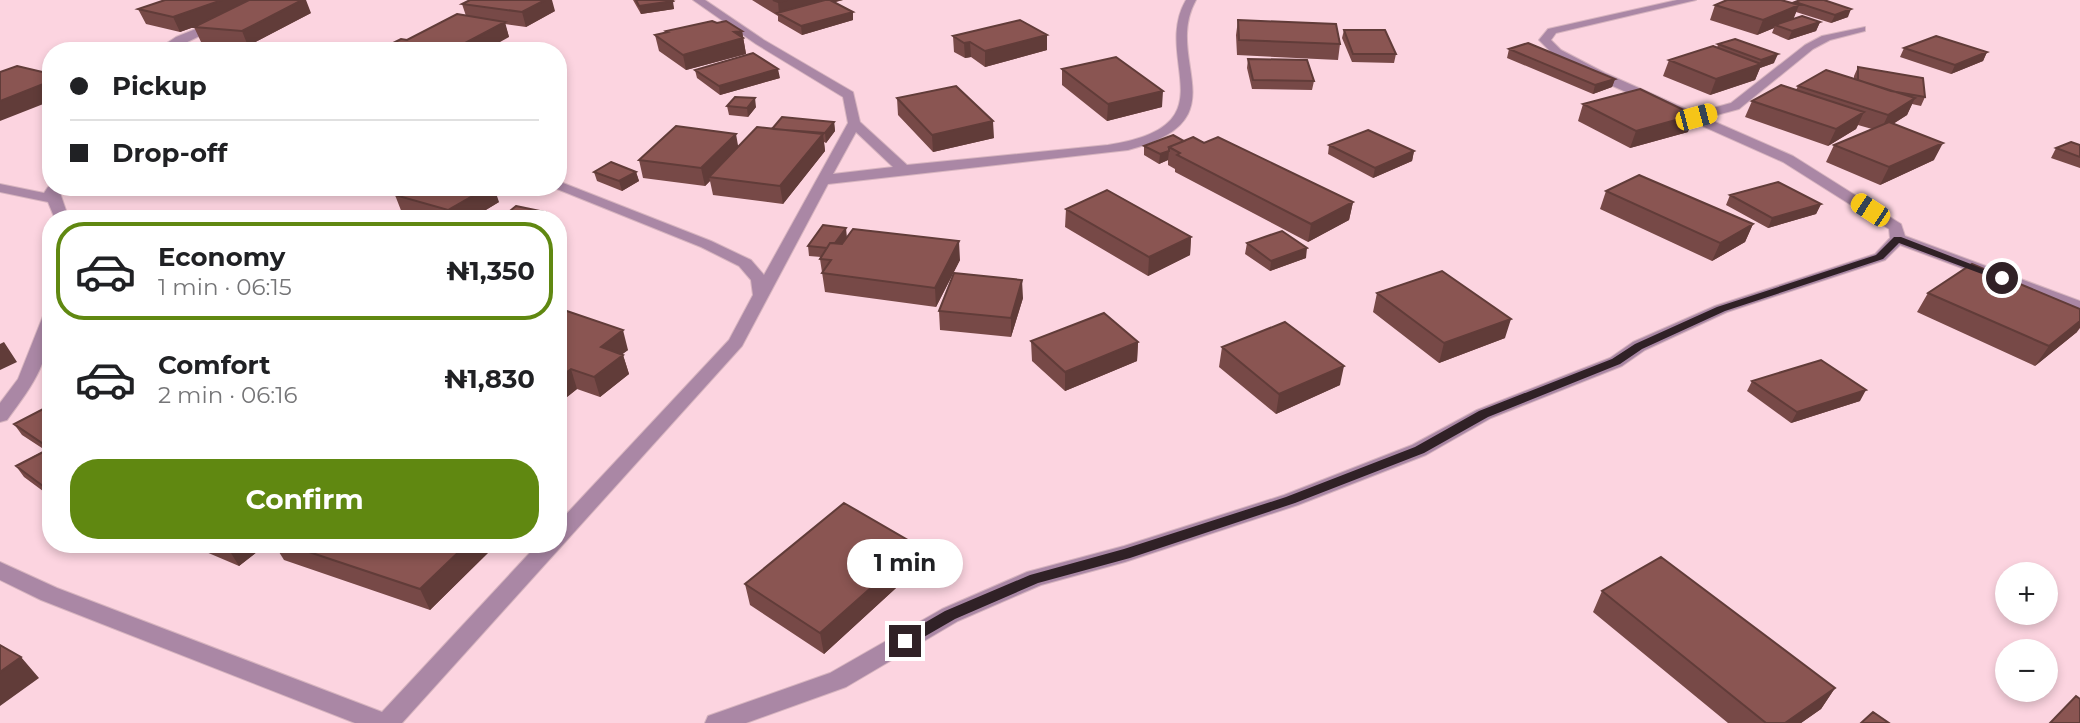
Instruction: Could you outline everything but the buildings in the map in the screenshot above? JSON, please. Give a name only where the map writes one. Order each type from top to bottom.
[{"type":"street","points":[[824,180],[903,169],[984,164],[1136,143],[1168,127],[1182,113],[1186,96],[1184,8],[1191,0]]},
{"type":"street","points":[[1691,0],[1552,31],[1545,40],[1557,52],[1601,76],[1788,159],[1896,227],[1898,239]]},
{"type":"street","points":[[702,1],[760,42],[849,95],[854,123],[903,169]]},
{"type":"street","points":[[175,42],[230,18]]},
{"type":"street","points":[[1696,117],[1735,106],[1810,47],[1826,38],[1861,29]]},
{"type":"street","points":[[567,527],[736,342],[854,123]]},
{"type":"street","points":[[0,188],[42,192]]},
{"type":"street","points":[[567,190],[706,244],[745,263],[759,279],[761,294]]},
{"type":"street","points":[[1898,239],[2080,307]]},
{"type":"street","points":[[717,723],[838,680],[950,615],[1035,578],[1125,554],[1291,500],[1419,450],[1484,414],[1616,362],[1639,346],[1721,309],[1880,257],[1898,239]]},
{"type":"street","points":[[0,416],[27,380],[42,340]]},
{"type":"street","points":[[3,576],[385,723],[543,553]]},
{"type":"route","points":[[905,641],[950,615],[1035,578],[1125,554],[1291,500],[1419,450],[1484,414],[1616,362],[1639,346],[1721,309],[1880,257],[1898,239],[2002,278]]}]
